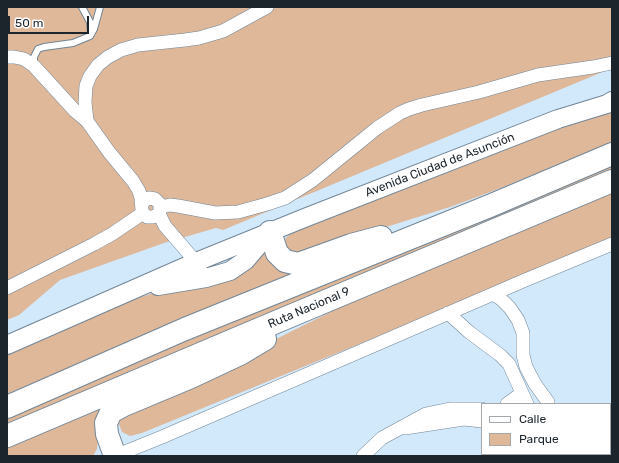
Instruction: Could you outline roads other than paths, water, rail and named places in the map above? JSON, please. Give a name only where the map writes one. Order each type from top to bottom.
[{"type":"highway","points":[[7,407],[185,329],[492,205],[612,154]]},
{"type":"highway","name":"Ruta Nacional 9","points":[[7,436],[612,181]]},
{"type":"highway","points":[[270,232],[278,253],[285,261],[298,264],[351,245],[492,205]]},
{"type":"highway","points":[[115,456],[107,434],[106,423],[111,412],[240,354],[330,300]]},
{"type":"street","points":[[87,121],[85,102],[86,86],[90,76],[98,65],[108,57],[121,50],[138,45],[199,38],[224,31],[267,7]]},
{"type":"street","points":[[7,57],[14,56],[24,59],[34,66],[75,111],[87,121],[165,226],[196,262],[206,278]]},
{"type":"street","points":[[7,288],[112,234],[151,207],[170,205],[215,212],[238,212],[285,198],[313,180],[377,128],[409,109],[479,92],[538,75],[612,63]]},
{"type":"street","name":"Avenida Ciudad de Asunción","points":[[7,345],[196,262],[270,232],[558,119],[607,104],[612,101]]},
{"type":"street","name":"Avenida Ciudad de Asunción","points":[[128,292],[206,278],[230,271],[246,260],[270,232]]},
{"type":"street","points":[[115,456],[612,244]]},
{"type":"street","points":[[493,294],[501,299],[510,308],[518,320],[522,333],[523,355],[526,367],[535,384],[549,403]]},
{"type":"street","points":[[448,313],[509,364],[526,400]]},
{"type":"street","points":[[512,403],[539,399],[549,403]]},
{"type":"street","points":[[363,456],[382,438],[426,414],[459,408],[481,409]]},
{"type":"street","points":[[399,429],[464,419],[481,421]]},
{"type":"lane","points":[[82,7],[90,22],[91,33]]},
{"type":"lane","points":[[34,66],[34,57],[38,49],[73,43],[90,36],[94,29],[100,7]]}]
